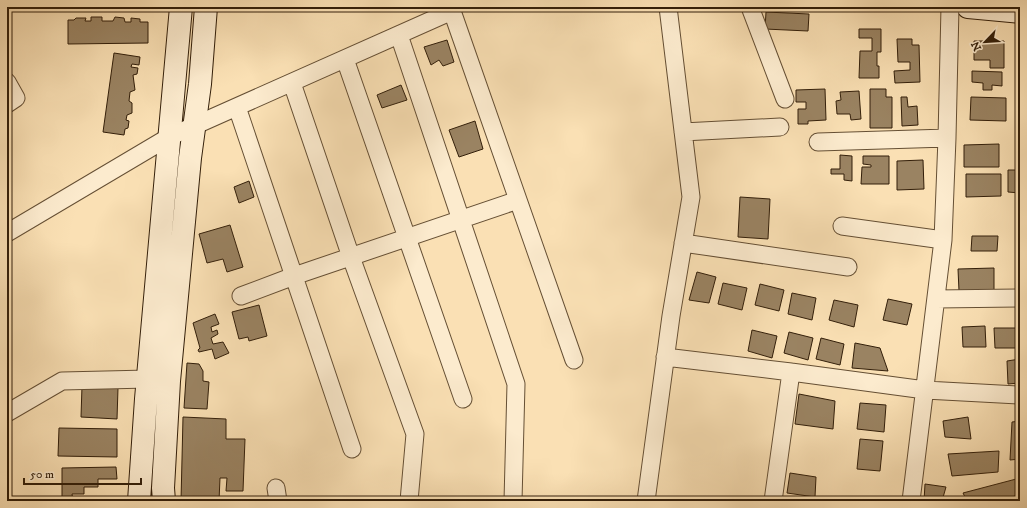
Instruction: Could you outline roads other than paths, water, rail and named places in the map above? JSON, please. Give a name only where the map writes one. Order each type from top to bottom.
[{"type":"street","points":[[182,7],[136,500],[164,495],[169,381],[194,126],[200,84],[206,7]]},
{"type":"street","points":[[646,501],[665,358],[691,197],[668,7]]},
{"type":"street","points":[[750,7],[785,99]]},
{"type":"street","points":[[911,501],[943,240],[950,7]]},
{"type":"street","points":[[968,7],[1020,12]]},
{"type":"street","points":[[7,233],[170,138],[399,35],[453,9],[574,360]]},
{"type":"street","points":[[399,35],[462,219],[516,384],[513,501]]},
{"type":"street","points":[[345,59],[463,399]]},
{"type":"street","points":[[7,82],[16,98],[7,104]]},
{"type":"street","points":[[292,83],[351,257],[415,434],[409,501]]},
{"type":"street","points":[[237,107],[352,449]]},
{"type":"street","points":[[683,132],[780,127]]},
{"type":"street","points":[[818,142],[947,138]]},
{"type":"street","points":[[241,296],[294,276],[518,200]]},
{"type":"street","points":[[842,226],[943,240]]},
{"type":"street","points":[[683,244],[848,267]]},
{"type":"street","points":[[936,299],[1020,298]]},
{"type":"street","points":[[665,358],[791,372],[925,390],[1020,395]]},
{"type":"street","points":[[773,501],[791,372]]},
{"type":"street","points":[[7,413],[62,380],[148,379]]}]
